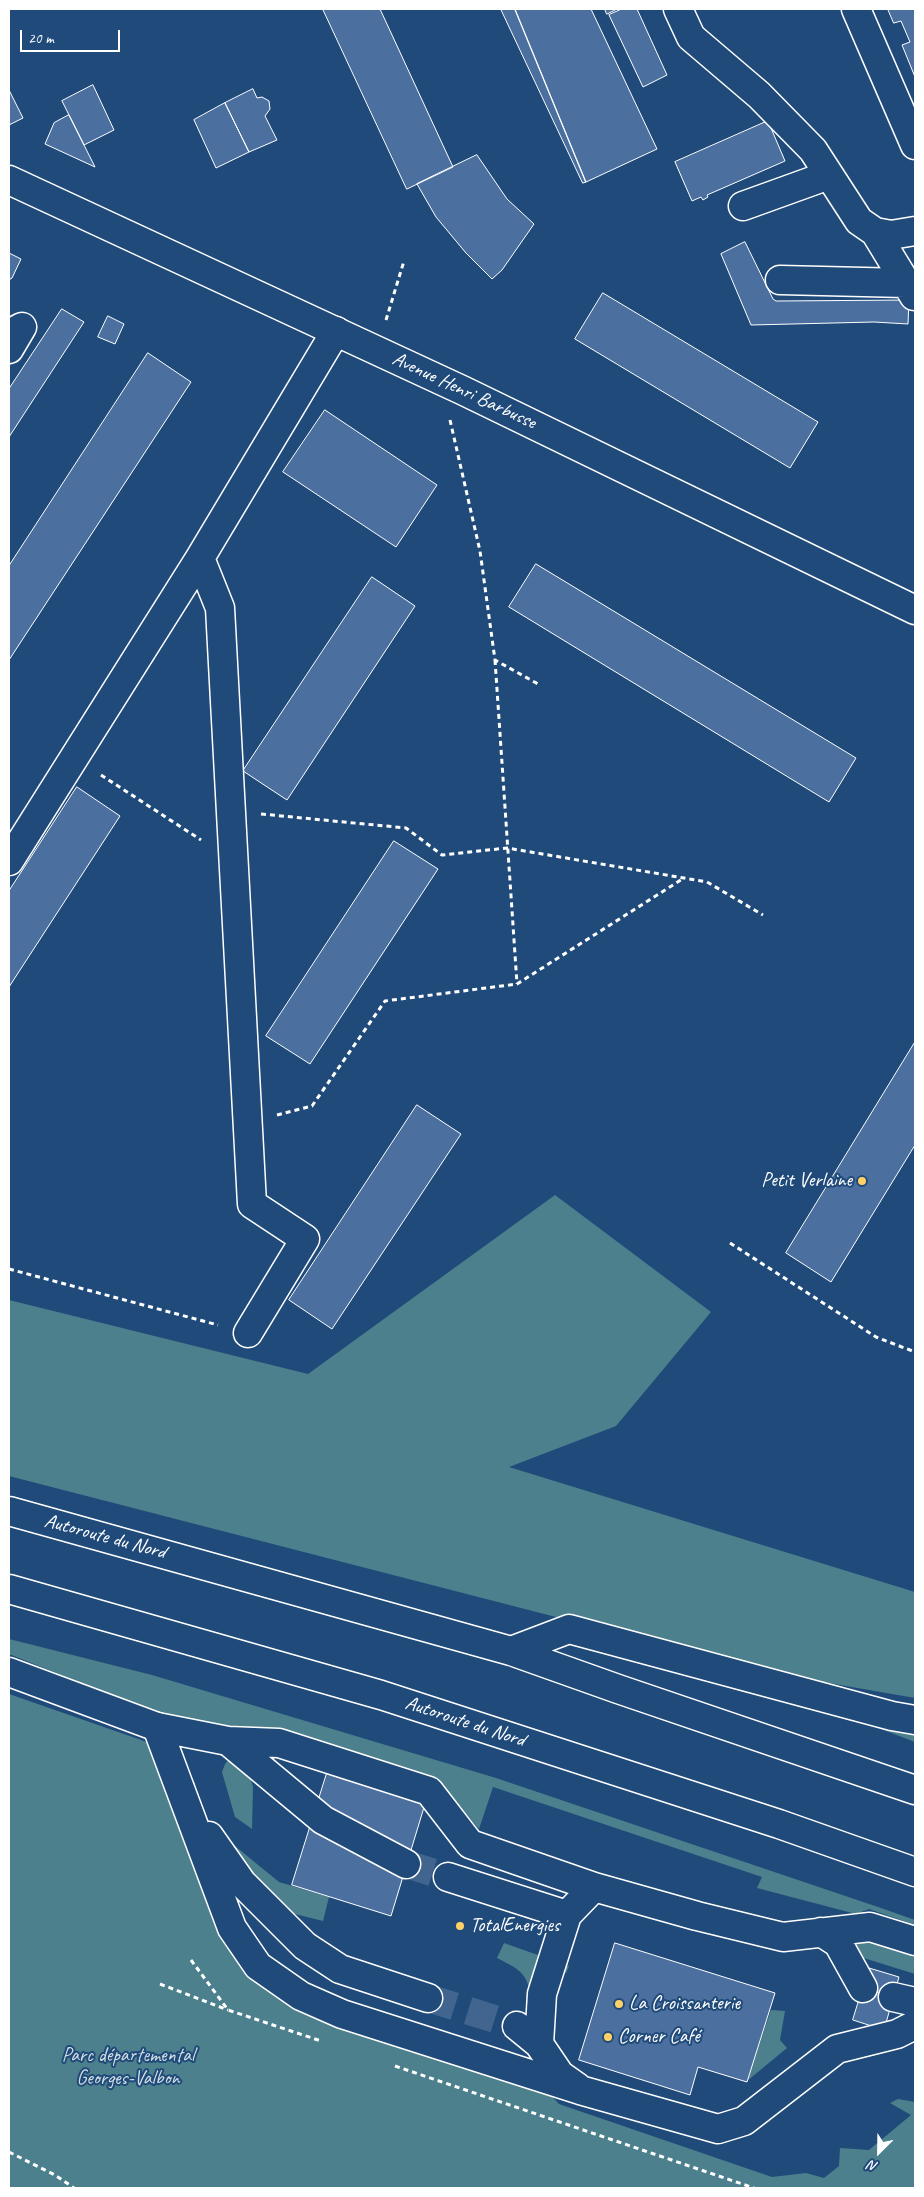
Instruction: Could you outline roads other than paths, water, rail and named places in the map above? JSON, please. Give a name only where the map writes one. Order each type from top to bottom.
[{"type":"main road","points":[[678,9],[691,37],[759,95],[812,150],[859,221],[875,232],[891,235],[915,231]]},
{"type":"main road","points":[[856,9],[915,145]]},
{"type":"main road","points":[[743,206],[829,175]]},
{"type":"main road","name":"Avenue Henri Barbusse","points":[[9,180],[464,391],[915,610]]},
{"type":"main road","points":[[875,232],[910,290]]},
{"type":"main road","points":[[780,280],[910,290]]},
{"type":"main road","points":[[9,334],[22,327],[9,349]]},
{"type":"main road","points":[[9,861],[200,558],[336,331]]},
{"type":"main road","points":[[200,558],[220,608],[252,1204],[305,1239],[248,1333]]},
{"type":"main road","name":"Autoroute du Nord","points":[[9,1511],[511,1650],[636,1696],[915,1790]]},
{"type":"main road","name":"Autoroute du Nord","points":[[9,1590],[380,1695],[779,1824],[915,1872]]},
{"type":"main road","points":[[511,1650],[569,1629],[892,1716],[915,1720]]},
{"type":"main road","points":[[9,1672],[157,1727],[228,1740],[279,1743],[428,1790],[470,1844],[594,1887],[696,1916],[783,1937],[870,1927],[915,1941]]},
{"type":"main road","points":[[157,1727],[232,1928],[258,1966],[301,1996],[342,2014],[580,2090],[718,2130],[744,2121],[837,2049],[898,2034],[915,2025]]},
{"type":"main road","points":[[228,1740],[323,1820],[406,1864]]},
{"type":"main road","points":[[186,1804],[242,1883],[305,1946],[340,1969],[428,1998]]},
{"type":"main road","points":[[448,1877],[567,1915]]},
{"type":"main road","points":[[539,2044],[542,1994],[567,1915],[594,1887]]},
{"type":"main road","points":[[821,1932],[838,1943],[863,1988]]},
{"type":"main road","points":[[517,2026],[539,2044],[560,2075],[580,2090]]},
{"type":"tunnel","points":[[406,1864],[448,1877]]},
{"type":"tunnel","points":[[428,1998],[517,2026]]},
{"type":"place","name":"Petit Verlaine","points":[[862,1181]]},
{"type":"place","name":"TotalEnergies","points":[[460,1926]]},
{"type":"place","name":"La Croissanterie","points":[[619,2004]]},
{"type":"place","name":"Corner Café","points":[[608,2037]]},
{"type":"park label","name":"Parc départemental Georges-Valbon","points":[[128,2068]]}]
